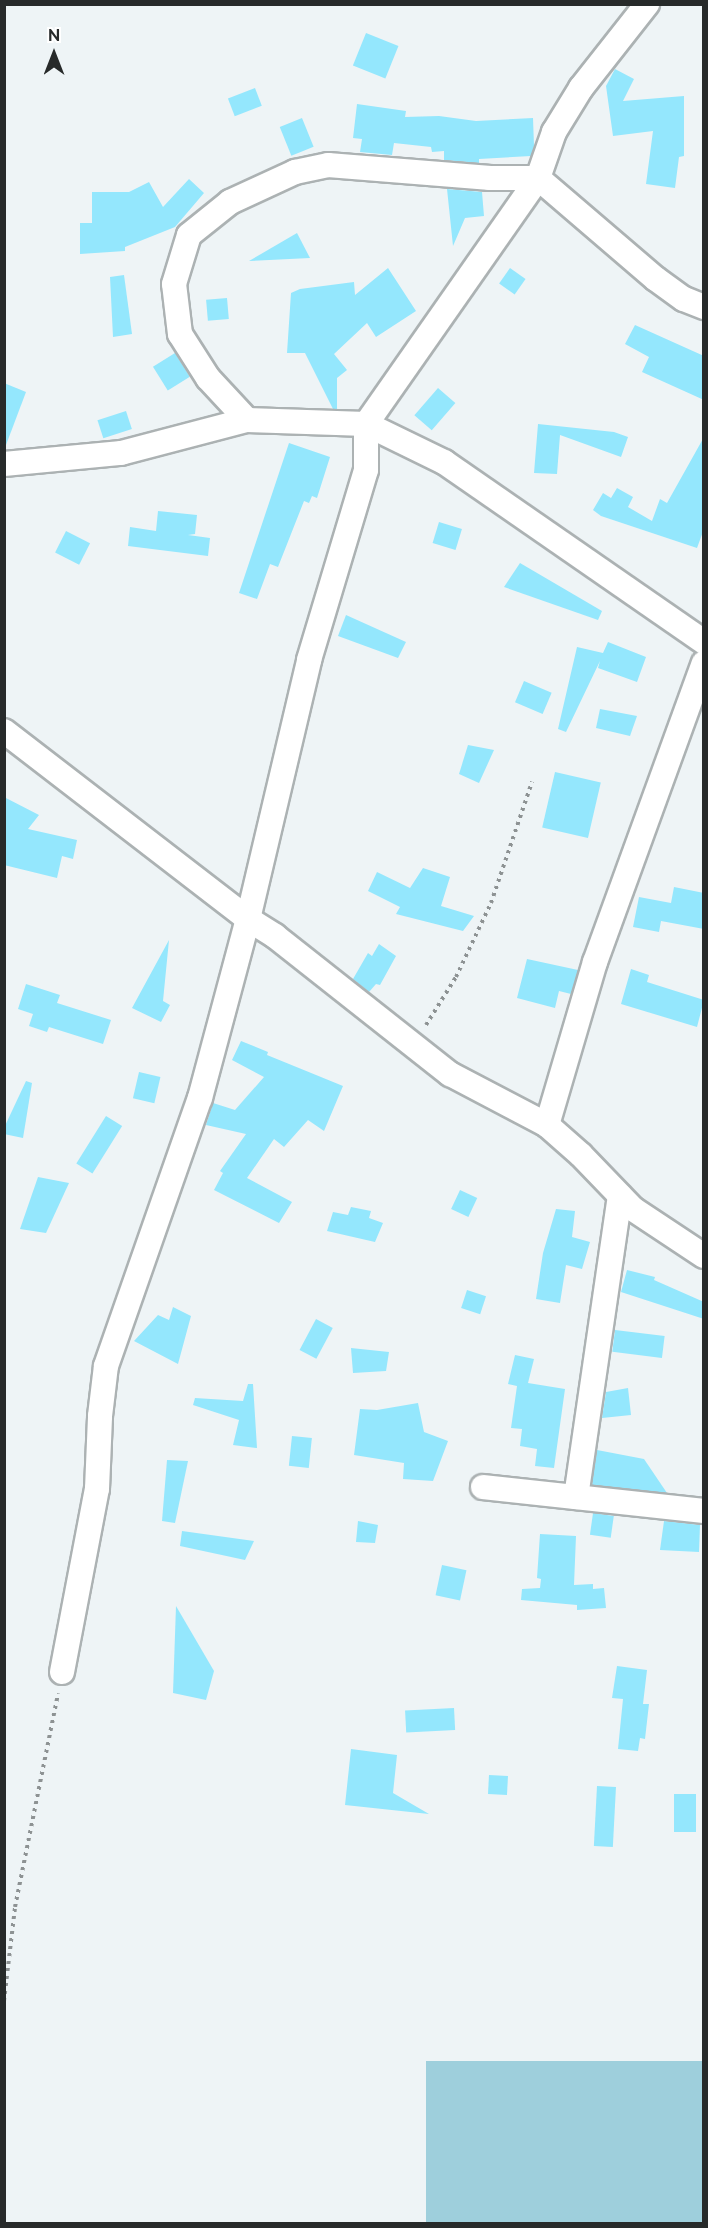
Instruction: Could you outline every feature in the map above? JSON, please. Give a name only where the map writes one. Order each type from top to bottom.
[{"type":"street","points":[[62,1672],[97,1489],[100,1416],[106,1366],[200,1098],[248,919],[309,660],[366,470],[366,424],[538,178],[554,132],[581,87],[647,4]]},
{"type":"street","points":[[247,420],[208,378],[180,334],[174,284],[189,235],[230,202],[295,172],[328,165],[490,178],[538,178],[657,279],[684,298],[704,307]]},
{"type":"street","points":[[4,464],[121,453],[247,420],[366,424],[444,462],[704,642]]},
{"type":"street","points":[[547,1125],[595,962],[704,663]]},
{"type":"street","points":[[4,731],[248,919],[275,936],[450,1074],[547,1125],[649,1222],[704,1256]]},
{"type":"street","points":[[576,1497],[620,1196]]},
{"type":"street","points":[[483,1487],[704,1511]]},
{"type":"path","points":[[414,1046],[456,977],[491,903],[532,782]]},
{"type":"path","points":[[4,2001],[15,1907],[62,1672]]},
{"type":"shaded area","points":[[426,2061],[703,2061],[703,2223],[426,2223]]},
{"type":"building","points":[[366,33],[398,46],[385,79],[353,65]]},
{"type":"building","points":[[615,69],[634,79],[623,101],[684,96],[684,156],[679,157],[675,188],[646,184],[653,131],[613,136],[606,86]]},
{"type":"building","points":[[255,88],[262,106],[235,116],[228,98]]},
{"type":"building","points":[[357,104],[406,111],[405,117],[439,116],[476,121],[533,118],[534,146],[531,156],[479,159],[479,163],[444,160],[444,151],[432,152],[431,147],[394,143],[392,155],[360,152],[362,139],[353,138]]},
{"type":"building","points":[[302,118],[314,147],[291,156],[280,127]]},
{"type":"building","points":[[189,179],[204,193],[175,227],[125,247],[125,251],[80,254],[80,223],[92,223],[92,192],[129,192],[149,182],[163,207]]},
{"type":"building","points":[[447,189],[482,192],[484,216],[465,218],[453,246]]},
{"type":"building","points":[[297,233],[310,258],[249,261]]},
{"type":"building","points":[[388,268],[416,311],[376,337],[367,323],[334,354],[347,370],[337,378],[337,409],[333,409],[305,353],[287,353],[291,293],[300,289],[354,282],[355,295]]},
{"type":"building","points":[[510,268],[526,279],[515,294],[499,284]]},
{"type":"building","points":[[124,275],[132,334],[113,337],[110,277]]},
{"type":"building","points":[[227,298],[229,319],[208,321],[206,300]]},
{"type":"building","points":[[635,325],[704,356],[704,400],[642,372],[649,357],[625,344]]},
{"type":"building","points":[[175,353],[190,377],[168,391],[153,367]]},
{"type":"building","points":[[4,383],[26,392],[6,445],[4,444]]},
{"type":"building","points":[[438,388],[455,403],[432,430],[414,415]]},
{"type":"building","points":[[126,411],[132,429],[103,438],[97,420]]},
{"type":"building","points":[[538,424],[614,432],[628,437],[621,457],[560,435],[557,474],[534,473]]},
{"type":"building","points":[[704,437],[704,529],[697,548],[601,516],[593,510],[603,493],[611,498],[617,488],[633,497],[628,507],[652,521],[660,499],[667,503]]},
{"type":"building","points":[[289,443],[330,457],[317,498],[312,496],[309,503],[304,501],[278,567],[270,564],[257,599],[239,593]]},
{"type":"building","points":[[158,511],[197,515],[195,534],[188,535],[210,538],[208,556],[128,546],[130,527],[156,531]]},
{"type":"building","points":[[439,522],[462,529],[456,550],[433,543]]},
{"type":"building","points":[[66,531],[90,543],[79,565],[55,552]]},
{"type":"building","points":[[520,563],[602,611],[598,620],[504,587]]},
{"type":"building","points":[[346,615],[406,642],[398,658],[338,636]]},
{"type":"building","points":[[608,642],[646,657],[637,682],[598,668],[600,661],[566,732],[558,729],[577,647],[603,653]]},
{"type":"building","points":[[524,681],[552,693],[543,714],[515,702]]},
{"type":"building","points":[[600,709],[637,716],[630,736],[596,728]]},
{"type":"building","points":[[468,745],[494,750],[479,783],[459,774]]},
{"type":"building","points":[[555,772],[601,783],[588,838],[542,828]]},
{"type":"building","points":[[4,797],[39,815],[28,829],[77,840],[73,859],[62,856],[57,878],[4,865]]},
{"type":"building","points":[[423,868],[450,877],[441,906],[474,916],[463,931],[396,914],[400,907],[368,891],[377,872],[410,888]]},
{"type":"building","points":[[674,887],[704,893],[704,929],[661,921],[659,932],[633,927],[639,897],[671,903]]},
{"type":"building","points":[[169,940],[163,1001],[170,1005],[161,1022],[132,1008]]},
{"type":"building","points":[[379,944],[396,956],[380,985],[376,984],[369,992],[353,979],[368,953],[372,956]]},
{"type":"building","points":[[527,959],[578,970],[571,994],[559,991],[555,1008],[517,998]]},
{"type":"building","points":[[631,969],[649,975],[647,982],[704,1000],[697,1027],[621,1004]]},
{"type":"building","points":[[26,984],[60,995],[57,1003],[111,1020],[103,1044],[49,1027],[47,1032],[29,1026],[33,1014],[18,1009]]},
{"type":"building","points":[[241,1041],[268,1052],[267,1055],[343,1086],[324,1131],[308,1120],[284,1147],[274,1139],[247,1178],[292,1202],[279,1223],[214,1190],[223,1173],[220,1171],[246,1134],[206,1125],[213,1103],[235,1110],[264,1077],[232,1060]]},
{"type":"building","points":[[139,1072],[160,1077],[154,1103],[133,1098]]},
{"type":"building","points":[[26,1081],[32,1083],[23,1138],[4,1134],[4,1128]]},
{"type":"building","points":[[106,1116],[122,1126],[92,1174],[76,1163]]},
{"type":"building","points":[[38,1177],[69,1183],[46,1233],[20,1229]]},
{"type":"building","points":[[460,1190],[477,1198],[468,1217],[451,1209]]},
{"type":"building","points":[[351,1207],[371,1211],[369,1218],[383,1223],[375,1242],[327,1231],[333,1212],[348,1215]]},
{"type":"building","points":[[556,1209],[575,1211],[572,1237],[590,1242],[582,1269],[566,1265],[560,1303],[536,1299],[543,1253]]},
{"type":"building","points":[[627,1270],[655,1277],[654,1280],[704,1302],[704,1319],[621,1292]]},
{"type":"building","points":[[467,1290],[486,1296],[480,1314],[461,1308]]},
{"type":"building","points":[[173,1307],[191,1316],[178,1364],[134,1341],[158,1315],[169,1320]]},
{"type":"building","points":[[316,1319],[333,1328],[316,1359],[300,1350]]},
{"type":"building","points":[[615,1330],[665,1336],[662,1358],[612,1352]]},
{"type":"building","points":[[351,1348],[389,1352],[386,1371],[353,1373]]},
{"type":"building","points":[[515,1355],[534,1359],[528,1383],[565,1389],[554,1468],[535,1466],[537,1449],[520,1446],[522,1429],[511,1428],[517,1386],[508,1384]]},
{"type":"building","points":[[248,1384],[253,1384],[257,1448],[233,1445],[239,1420],[193,1405],[195,1398],[243,1401]]},
{"type":"building","points":[[628,1388],[631,1415],[602,1418],[606,1392]]},
{"type":"building","points":[[418,1403],[424,1432],[448,1441],[433,1481],[403,1479],[404,1463],[354,1455],[360,1409],[377,1410]]},
{"type":"building","points":[[292,1436],[312,1438],[309,1468],[289,1466]]},
{"type":"building","points":[[597,1450],[644,1459],[667,1493],[592,1485]]},
{"type":"building","points":[[167,1460],[188,1461],[175,1523],[162,1521]]},
{"type":"building","points":[[593,1513],[614,1516],[611,1538],[590,1535]]},
{"type":"building","points":[[358,1521],[378,1525],[375,1543],[356,1542]]},
{"type":"building","points":[[664,1521],[700,1525],[699,1552],[660,1550]]},
{"type":"building","points":[[182,1531],[254,1541],[245,1560],[180,1546]]},
{"type":"building","points":[[540,1534],[576,1536],[574,1585],[593,1584],[593,1589],[604,1588],[606,1608],[577,1610],[577,1605],[521,1600],[522,1589],[540,1588],[541,1579],[537,1578]]},
{"type":"building","points":[[442,1565],[466,1570],[460,1601],[436,1595]]},
{"type":"building","points":[[176,1606],[214,1671],[206,1700],[173,1693]]},
{"type":"building","points":[[617,1666],[647,1670],[643,1704],[649,1704],[645,1739],[640,1738],[638,1751],[618,1749],[623,1699],[612,1698]]},
{"type":"building","points":[[454,1708],[455,1730],[406,1733],[405,1711]]},
{"type":"building","points":[[351,1749],[397,1755],[393,1793],[429,1814],[345,1805]]},
{"type":"building","points":[[489,1775],[508,1776],[507,1795],[488,1794]]},
{"type":"building","points":[[597,1786],[616,1787],[613,1847],[594,1846]]},
{"type":"building","points":[[674,1794],[696,1794],[696,1832],[674,1832]]}]
